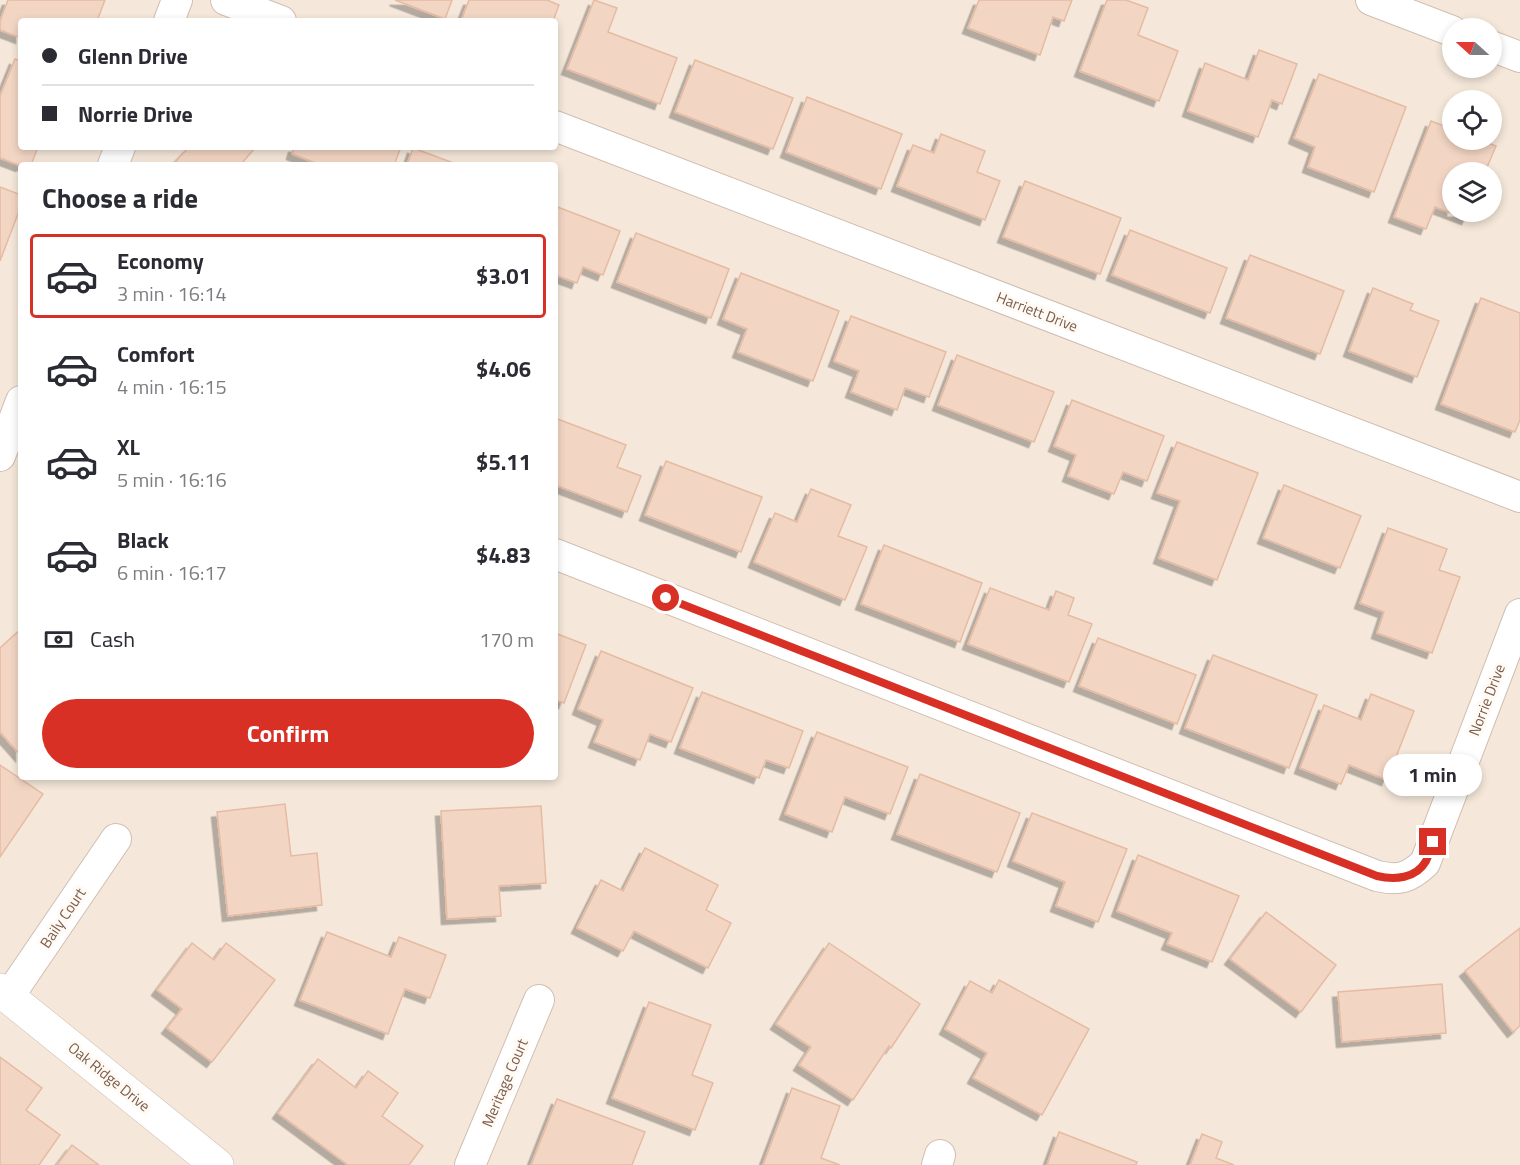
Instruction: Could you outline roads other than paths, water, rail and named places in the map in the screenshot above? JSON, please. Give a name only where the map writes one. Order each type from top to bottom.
[{"type":"street","points":[[170,18],[177,0]]},
{"type":"street","points":[[226,0],[273,18]]},
{"type":"street","points":[[1371,0],[1442,27]]},
{"type":"street","points":[[1502,50],[1520,57]]},
{"type":"street","name":"Harriett Drive","points":[[558,127],[1520,497]]},
{"type":"street","points":[[0,456],[18,409]]},
{"type":"street","name":"Norrie Drive","points":[[558,555],[1377,876],[1390,879],[1404,878],[1415,873],[1425,863],[1520,614]]},
{"type":"street","name":"Baily Court","points":[[5,993],[116,839]]},
{"type":"street","name":"Oak Ridge Drive","points":[[5,993],[217,1165]]},
{"type":"street","name":"Meritage Court","points":[[470,1165],[539,1000]]}]
